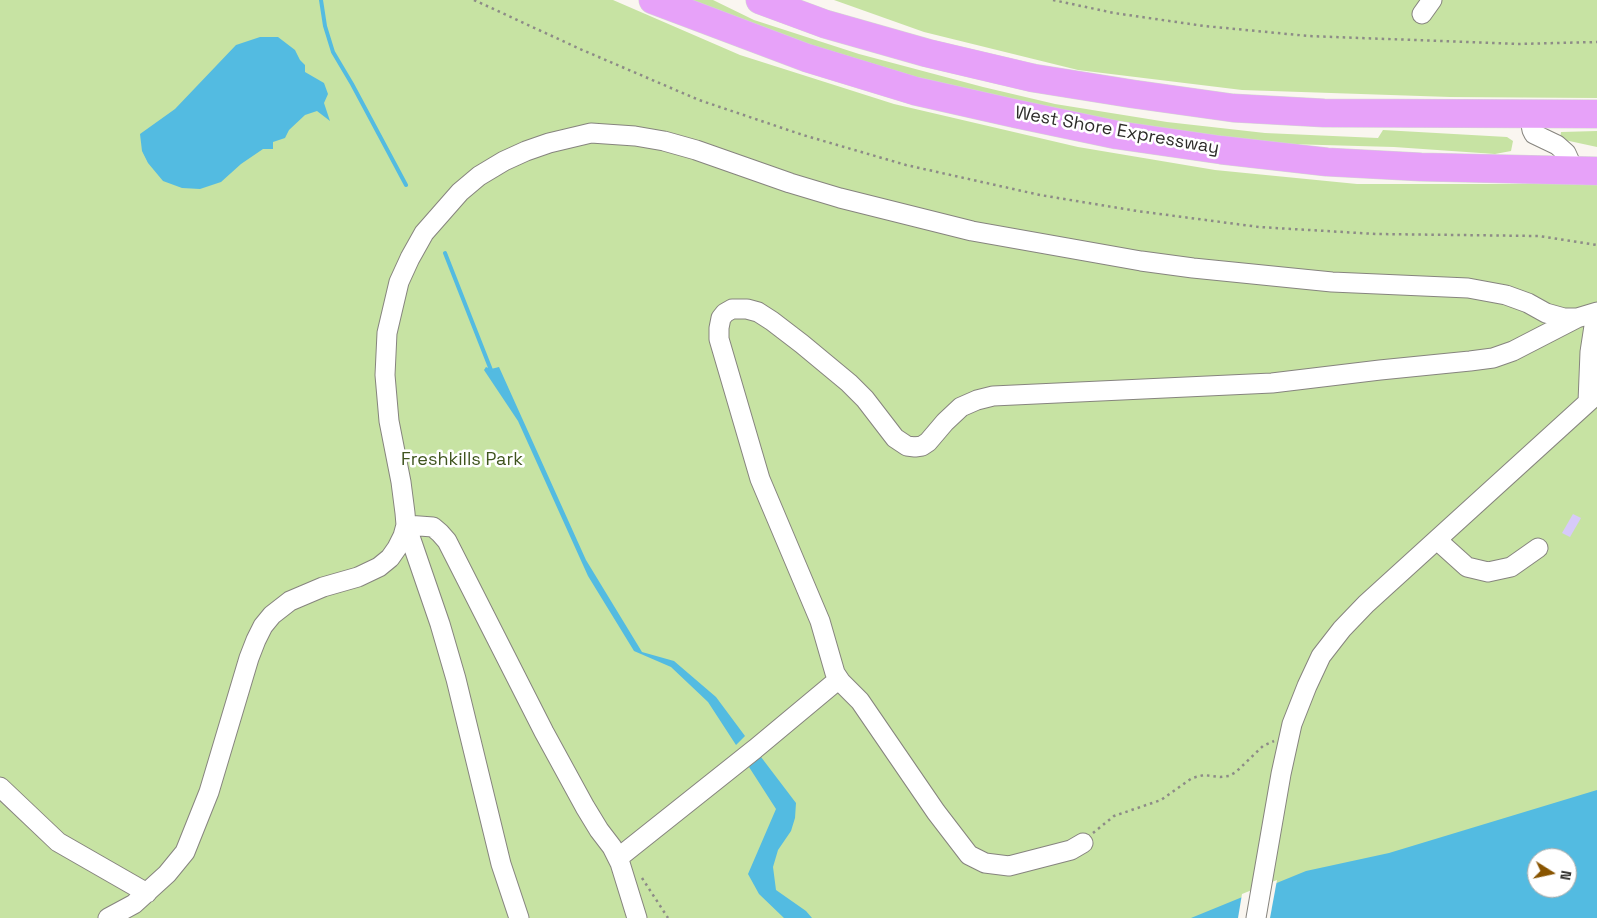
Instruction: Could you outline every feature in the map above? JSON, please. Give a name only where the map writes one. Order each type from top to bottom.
[{"type":"highway","name":"West Shore Expressway","points":[[653,0],[808,58],[915,91],[1117,135],[1221,150],[1327,162],[1421,167],[1584,170]]},
{"type":"highway","points":[[760,0],[825,24],[927,53],[1033,78],[1233,108],[1324,113],[1597,114]]},
{"type":"highway","points":[[793,0],[927,53]]},
{"type":"lane","points":[[1529,114],[1534,134],[1557,145],[1566,153],[1571,164],[1584,170]]},
{"type":"lane","points":[[519,918],[498,855],[456,679],[440,624],[406,525],[401,482],[389,421],[385,375],[388,333],[392,310],[399,282],[410,258],[424,233],[460,192],[479,176],[504,161],[549,143],[591,133],[617,134],[664,141],[696,150],[790,184],[972,231],[1132,260],[1185,267],[1332,282],[1475,289],[1506,295],[1528,303],[1546,313],[1564,318],[1577,318]]},
{"type":"lane","points":[[1083,843],[1072,850],[1009,866],[985,863],[969,855],[936,812],[860,701],[839,679],[835,673],[820,621],[760,479],[719,339],[721,318],[725,313],[732,309],[740,308],[758,312],[849,382],[865,399],[895,438],[908,446],[915,447],[922,446],[928,442],[945,422],[961,408],[977,400],[993,396],[1272,383],[1493,358],[1514,351],[1577,318],[1597,313],[1590,352],[1592,398],[1366,604],[1342,629],[1321,656],[1292,724],[1256,918]]},
{"type":"lane","points":[[406,525],[433,528],[446,541],[465,574],[510,668],[540,724],[585,806],[618,858],[636,918]]},
{"type":"lane","points":[[108,918],[129,908],[147,893],[178,862],[191,838],[209,792],[249,658],[263,626],[282,607],[300,596],[358,577],[379,567],[390,558],[397,548],[406,525]]},
{"type":"lane","points":[[1437,540],[1467,567],[1488,572],[1511,567],[1538,548]]},
{"type":"lane","points":[[618,858],[755,749],[839,679]]},
{"type":"lane","points":[[0,787],[58,842],[147,893]]},
{"type":"path","points":[[474,0],[580,49],[699,100],[756,120],[803,136],[906,165],[1040,195],[1137,211],[1259,227],[1376,234],[1539,236],[1597,246]]},
{"type":"path","points":[[1053,0],[1114,13],[1204,26],[1309,36],[1518,44],[1597,42]]},
{"type":"path","points":[[1083,843],[1114,816],[1161,800],[1192,778],[1204,775],[1229,776],[1246,764],[1263,746],[1276,740],[1289,738]]},
{"type":"path","points":[[618,858],[629,862],[668,918]]},
{"type":"green space","name":"Freshkills Park","points":[[0,0],[613,0],[740,55],[894,104],[1078,147],[1215,170],[1357,184],[1597,184],[1597,918],[0,918]]},
{"type":"green space","points":[[675,0],[713,0],[754,20],[859,54],[1055,104],[1167,122],[1265,133],[1378,138],[1383,130],[1507,137],[1513,141],[1511,151],[1495,154],[1394,147],[1287,144],[1160,130],[917,81]]},
{"type":"green space","points":[[834,0],[1597,0],[1597,98],[1450,97],[1242,90],[1078,70],[924,32]]},
{"type":"green space","points":[[1597,131],[1597,147],[1560,139],[1561,132]]},
{"type":"water","points":[[260,37],[278,37],[295,50],[305,65],[305,72],[324,83],[328,94],[324,103],[330,121],[317,111],[305,115],[289,130],[285,138],[273,142],[273,149],[263,149],[241,164],[221,182],[200,189],[182,188],[163,181],[148,163],[142,151],[140,134],[175,109],[236,45]]},
{"type":"water","points":[[486,367],[491,369],[499,367],[586,560],[642,652],[674,661],[716,697],[745,736],[736,745],[708,702],[671,667],[634,651],[588,576],[518,421],[484,370]]},
{"type":"water","points":[[761,757],[796,803],[795,818],[791,831],[778,850],[773,867],[776,890],[806,911],[812,918],[784,918],[759,894],[748,874],[776,809],[749,767]]},
{"type":"water","points":[[1597,790],[1597,918],[1191,918],[1306,871],[1389,853]]},
{"type":"pier","points":[[1277,880],[1270,918],[1238,918],[1242,894]]},
{"type":"building","points":[[1573,514],[1581,518],[1570,537],[1562,533]]},
{"type":"waterway","points":[[321,0],[325,26],[333,52],[406,185]]},
{"type":"waterway","points":[[445,253],[491,370]]}]
